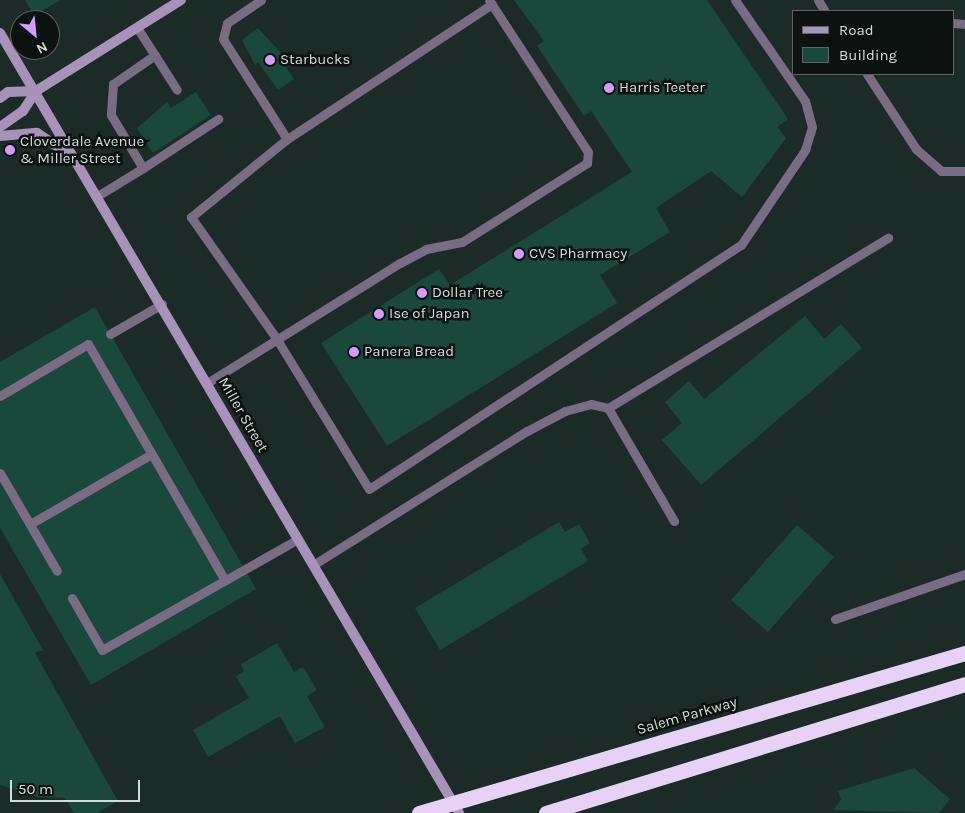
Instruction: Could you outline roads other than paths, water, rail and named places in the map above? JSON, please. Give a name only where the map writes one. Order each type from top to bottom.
[{"type":"highway","name":"Salem Parkway","points":[[419,813],[965,653]]},
{"type":"highway","points":[[546,813],[965,684]]},
{"type":"main road","points":[[0,127],[22,110],[36,91],[138,29],[181,0]]},
{"type":"main road","name":"Miller Street","points":[[0,33],[79,162],[459,813]]},
{"type":"main road","points":[[0,98],[8,92],[36,91]]},
{"type":"main road","points":[[0,136],[37,132],[79,162]]},
{"type":"lane","points":[[261,0],[227,23],[223,39],[287,139]]},
{"type":"lane","points":[[207,383],[276,338],[426,249],[462,242],[590,159],[491,2],[287,139],[191,217],[276,338],[369,489],[741,245],[805,150],[812,127],[805,101],[735,0]]},
{"type":"lane","points":[[138,29],[177,90]]},
{"type":"lane","points":[[143,168],[111,115],[113,84],[155,55]]},
{"type":"lane","points":[[868,75],[916,149],[941,171],[965,171]]},
{"type":"lane","points":[[99,196],[218,119]]},
{"type":"lane","points":[[313,565],[527,431],[565,411],[591,404],[608,408],[888,238]]},
{"type":"lane","points":[[110,334],[162,304]]},
{"type":"lane","points":[[0,396],[88,344],[150,455],[225,580]]},
{"type":"lane","points":[[608,408],[674,521]]},
{"type":"lane","points":[[30,524],[150,455]]},
{"type":"lane","points":[[0,473],[57,571]]},
{"type":"lane","points":[[72,598],[102,650],[298,539]]},
{"type":"lane","points":[[835,619],[965,574]]},
{"type":"place","name":"Starbucks","points":[[270,60]]},
{"type":"place","name":"Harris Teeter","points":[[609,88]]},
{"type":"place","name":"Cloverdale Avenue & Miller Street","points":[[10,150]]},
{"type":"place","name":"CVS Pharmacy","points":[[519,254]]},
{"type":"place","name":"Dollar Tree","points":[[422,293]]},
{"type":"place","name":"Ise of Japan","points":[[379,314]]},
{"type":"place","name":"Panera Bread","points":[[354,352]]}]
